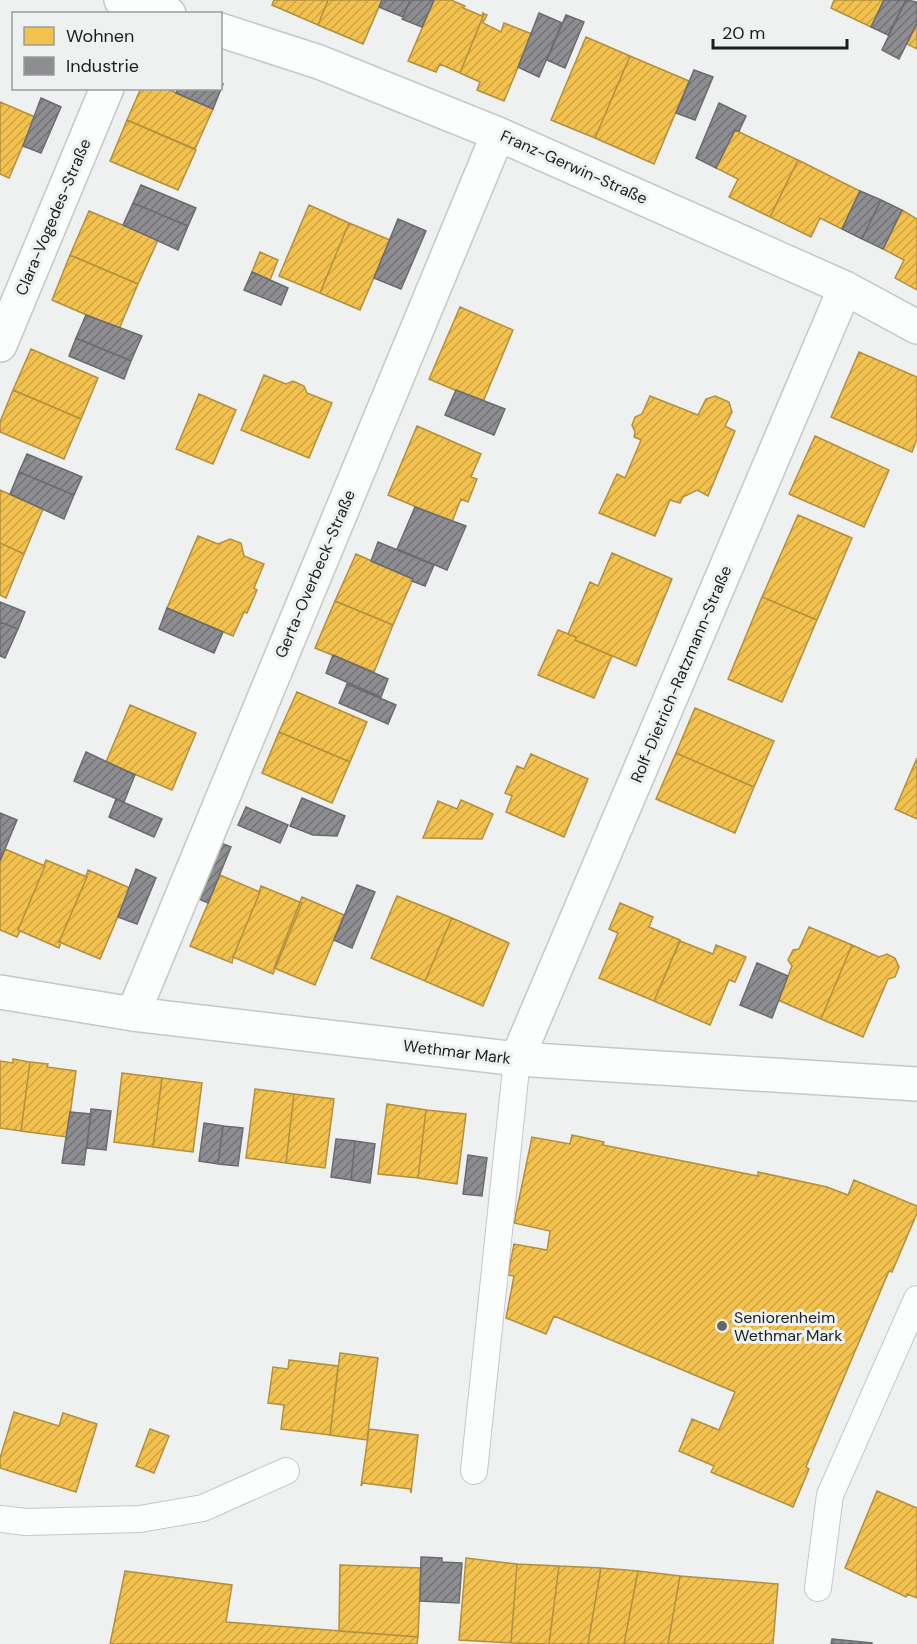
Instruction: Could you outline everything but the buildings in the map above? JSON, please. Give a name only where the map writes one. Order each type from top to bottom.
[{"type":"street","name":"Franz-Gerwin-Straße","points":[[222,31],[319,62],[498,134],[845,288],[917,327]]},
{"type":"street","name":"Clara-Vogedes-Straße","points":[[0,345],[106,90]]},
{"type":"street","name":"Gerta-Overbeck-Straße","points":[[132,1014],[498,134]]},
{"type":"street","name":"Rolf-Dietrich-Ratzmann-Straße","points":[[517,1059],[845,288]]},
{"type":"street","name":"Wethmar Mark","points":[[0,992],[132,1014],[517,1059],[916,1083]]},
{"type":"lane","points":[[474,1472],[517,1059]]},
{"type":"lane","points":[[818,1588],[830,1495],[917,1299]]},
{"type":"lane","points":[[0,1519],[26,1522],[140,1519],[203,1508],[286,1471]]},
{"type":"place","name":"Seniorenheim Wethmar Mark","points":[[722,1326]]}]
